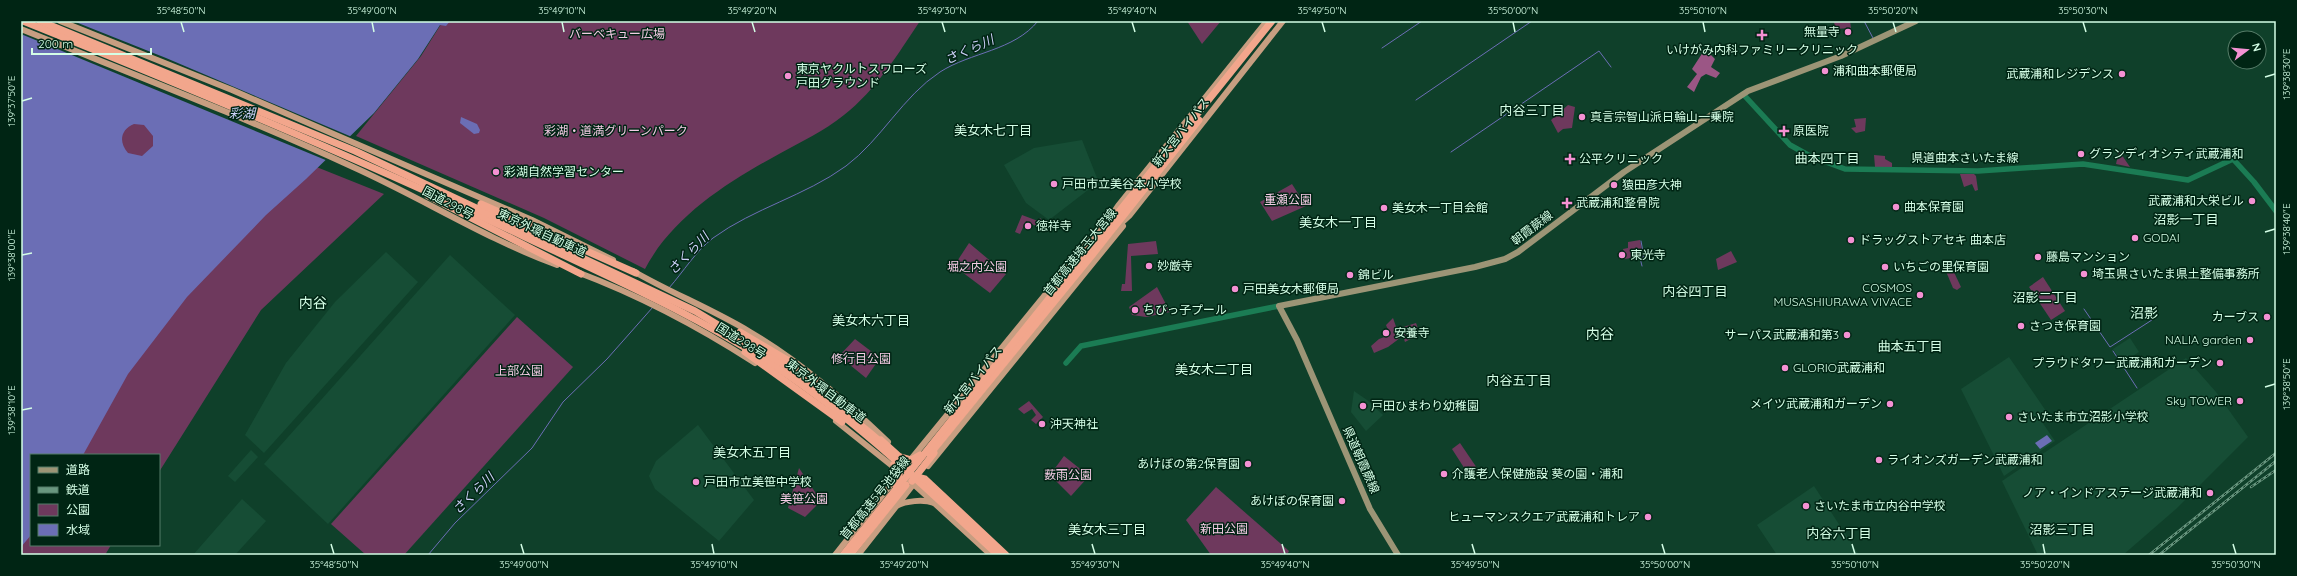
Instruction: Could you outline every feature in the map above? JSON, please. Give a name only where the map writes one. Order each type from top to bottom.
[{"type":"highway","name":"東京外環自動車道","points":[[23,21],[353,158],[679,310],[740,344],[815,395],[883,450],[998,555]]},
{"type":"highway","name":"東京外環自動車道","points":[[40,21],[282,120],[426,184],[695,311],[773,357],[836,404],[886,446],[1006,555]]},
{"type":"highway","name":"国道298号","points":[[60,21],[232,90],[556,231],[750,332],[797,363],[847,403],[913,471],[1006,555]]},
{"type":"highway","name":"新大宮バイパス","points":[[925,457],[1094,246],[1118,206],[1267,21]]},
{"type":"highway","name":"首都高速埼玉大宮線","points":[[925,457],[1147,180],[1272,21]]},
{"type":"highway","name":"首都高速埼玉大宮線","points":[[1147,180],[1277,21]]},
{"type":"highway","name":"新大宮バイパス","points":[[925,457],[1096,247],[1130,215],[1283,21]]},
{"type":"highway","name":"国道298号","points":[[21,29],[292,139],[402,191],[479,232],[654,304],[712,335],[762,367],[828,414],[901,472],[991,555]]},
{"type":"highway","points":[[353,158],[581,274]]},
{"type":"highway","points":[[426,184],[528,224],[636,273]]},
{"type":"highway","points":[[858,555],[914,484],[913,471],[1118,206]]},
{"type":"highway","points":[[835,555],[901,472],[913,471],[1113,239],[1130,215]]},
{"type":"highway","points":[[679,310],[779,376],[856,432],[894,464],[898,470],[900,478],[898,489],[851,555]]},
{"type":"highway","points":[[695,311],[743,333],[789,361],[838,399],[913,471],[929,483],[1006,555]]},
{"type":"highway","points":[[900,457],[911,460],[925,457]]},
{"type":"highway","points":[[844,555],[925,457]]},
{"type":"highway","points":[[925,457],[924,473],[929,483]]},
{"type":"highway","name":"首都高速5号池袋線","points":[[844,555],[925,457]]},
{"type":"highway","name":"首都高速5号池袋線","points":[[851,555],[925,457]]},
{"type":"highway","points":[[894,464],[913,471],[923,489],[994,555]]},
{"type":"highway","points":[[840,555],[898,489],[914,485],[923,489]]},
{"type":"highway","points":[[895,507],[905,503],[927,502],[937,505]]},
{"type":"main road","name":"朝霞蕨線","points":[[1279,306],[1475,267],[1505,259],[1527,246],[1624,172],[1743,94],[1841,56],[1916,21]]},
{"type":"main road","name":"県道曲本さいたま線","points":[[1743,94],[1790,145],[1810,156],[1845,168],[1984,171],[2077,164],[2188,180],[2232,159],[2254,182],[2276,211]]},
{"type":"main road","points":[[1066,363],[1078,348],[1083,346],[1279,306]]},
{"type":"main road","name":"県道朝霞蕨線","points":[[1279,306],[1310,370],[1370,509],[1398,555]]},
{"type":"shaded area","points":[[1705,49],[1715,59],[1711,67],[1720,73],[1716,78],[1706,74],[1701,77],[1694,92],[1687,87],[1697,74],[1692,69]]},
{"type":"shaded area","name":"戸田市立美谷本小学校","points":[[1082,140],[1097,178],[1088,190],[1049,220],[1026,203],[1004,165],[1034,148]]},
{"type":"shaded area","points":[[386,252],[418,282],[264,453],[245,435],[286,363],[335,302]]},
{"type":"shaded area","points":[[450,255],[515,315],[328,524],[264,464]]},
{"type":"shaded area","points":[[2130,338],[2139,352],[2122,363],[2113,349]]},
{"type":"shaded area","name":"さいたま市立沼影小学校","points":[[2009,357],[2048,414],[2040,419],[2055,441],[2004,476],[1961,389]]},
{"type":"shaded area","points":[[2186,358],[2216,392],[2248,437],[2176,509],[2123,555],[2038,555],[2002,481]]},
{"type":"shaded area","name":"戸田ひまわり幼稚園","points":[[1354,391],[1367,400],[1383,415],[1366,431],[1351,412]]},
{"type":"shaded area","name":"戸田市立美笹中学校","points":[[698,425],[754,500],[719,541],[655,489],[649,476],[656,461]]},
{"type":"shaded area","points":[[251,450],[258,457],[235,482],[228,476]]},
{"type":"shaded area","name":"さいたま市立内谷中学校","points":[[1814,486],[1859,555],[1777,555],[1757,525]]},
{"type":"shaded area","points":[[242,499],[266,521],[235,555],[193,555]]},
{"type":"green space","name":"彩湖・道満グリーンパーク","points":[[443,21],[920,21],[886,71],[856,105],[828,126],[740,176],[703,202],[671,233],[657,250],[645,269],[544,218],[356,136],[421,56]]},
{"type":"green space","points":[[1187,21],[1221,21],[1202,44]]},
{"type":"green space","points":[[1834,21],[1850,21],[1851,28],[1835,29]]},
{"type":"green space","name":"彩湖","points":[[21,49],[384,194],[261,310],[160,470],[160,454],[30,454],[30,546],[110,546],[105,555],[21,555]]},
{"type":"green space","points":[[1568,105],[1575,107],[1572,128],[1563,129],[1558,133],[1551,120]]},
{"type":"green space","points":[[1866,118],[1865,131],[1856,133],[1851,128],[1856,127],[1854,119]]},
{"type":"green space","points":[[2119,151],[2130,167],[2116,164]]},
{"type":"green space","points":[[1874,155],[1885,156],[1885,159],[1892,163],[1892,167],[1875,167]]},
{"type":"green space","points":[[1960,174],[1974,174],[1976,176],[1978,190],[1975,191],[1972,184],[1964,187]]},
{"type":"green space","name":"重瀬公園","points":[[1292,184],[1306,206],[1272,221],[1260,202]]},
{"type":"green space","points":[[1022,215],[1038,221],[1040,218],[1047,225],[1043,230],[1026,221],[1020,234],[1015,232]]},
{"type":"green space","points":[[1640,240],[1643,256],[1625,259],[1623,249],[1628,248],[1628,242]]},
{"type":"green space","points":[[1156,241],[1158,254],[1131,256],[1132,291],[1121,291],[1122,284],[1125,284],[1128,244]]},
{"type":"green space","name":"堀之内公園","points":[[969,243],[1006,274],[990,293],[954,266]]},
{"type":"green space","points":[[1731,251],[1737,262],[1718,270],[1716,259]]},
{"type":"green space","points":[[1951,266],[1961,287],[1957,290],[1953,288],[1945,269]]},
{"type":"green space","points":[[2043,277],[2065,311],[2051,320],[2029,287]]},
{"type":"green space","points":[[1157,287],[1170,312],[1146,317],[1132,315],[1129,307]]},
{"type":"green space","name":"上部公園","points":[[517,317],[573,367],[404,555],[366,555],[331,524]]},
{"type":"green space","points":[[1393,318],[1400,338],[1388,347],[1374,353],[1371,346],[1379,339],[1390,335],[1386,325]]},
{"type":"green space","points":[[1416,323],[1420,334],[1405,342],[1400,328]]},
{"type":"green space","name":"修行目公園","points":[[855,339],[880,358],[866,378],[839,356]]},
{"type":"green space","points":[[1029,401],[1043,417],[1036,424],[1031,420],[1036,415],[1032,409],[1024,414],[1018,409]]},
{"type":"green space","points":[[1460,443],[1479,471],[1470,477],[1452,449]]},
{"type":"green space","name":"薮雨公園","points":[[1064,456],[1089,476],[1071,496],[1050,475]]},
{"type":"green space","name":"美笹公園","points":[[799,468],[821,501],[805,517],[788,508]]},
{"type":"green space","name":"新田公園","points":[[1216,487],[1289,551],[1288,553],[1211,555],[1186,520]]},
{"type":"water","name":"彩湖","points":[[29,21],[450,21],[446,26],[440,25],[418,59],[374,113],[306,179],[266,215],[187,297],[128,374],[84,454],[30,454],[30,536],[21,547],[21,39]],"holes":[[[134,124],[144,125],[153,136],[153,146],[142,156],[128,153],[123,145],[122,136],[124,132]]]},
{"type":"water","points":[[461,117],[477,124],[480,130],[479,133],[474,134],[460,123]]},
{"type":"water","points":[[2047,435],[2052,441],[2040,449],[2035,443]]},
{"type":"pier","points":[[26,21],[73,21],[166,58],[352,137],[328,161],[21,34]]},
{"type":"waterway","name":"さくら川","points":[[669,288],[695,255],[713,238],[745,218],[814,186],[846,166],[870,144],[903,105],[940,72],[952,65],[1017,39],[1038,21]]},
{"type":"waterway","points":[[1382,48],[1422,21]]},
{"type":"waterway","points":[[1416,100],[1532,21]]},
{"type":"waterway","points":[[1864,21],[1873,38]]},
{"type":"waterway","points":[[1451,152],[1599,51],[1611,67]]},
{"type":"waterway","points":[[1641,241],[1644,257],[1640,258],[1642,266]]},
{"type":"waterway","name":"さくら川","points":[[428,555],[455,523],[532,448],[563,402],[607,359],[653,307]]},
{"type":"waterway","points":[[2084,309],[2110,347],[2155,318]]},
{"type":"waterway","points":[[2113,351],[2137,388]]},
{"type":"railway","points":[[2149,555],[2276,453]]},
{"type":"railway","points":[[2159,555],[2276,461]]},
{"type":"railway","points":[[2251,487],[2276,470]]},
{"type":"place","name":"無量寺","points":[[1848,32]]},
{"type":"place","name":"いけがみ内科ファミリークリニック","points":[[1762,35]]},
{"type":"place","name":"浦和曲本郵便局","points":[[1825,71]]},
{"type":"place","name":"武蔵浦和レジデンス","points":[[2122,74]]},
{"type":"place","name":"東京ヤクルトスワローズ 戸田グラウンド","points":[[788,76]]},
{"type":"place","name":"真言宗智山派日輪山一乗院","points":[[1582,117]]},
{"type":"place","name":"原医院","points":[[1784,131]]},
{"type":"place","name":"グランディオシティ武蔵浦和","points":[[2081,154]]},
{"type":"place","name":"公平クリニック","points":[[1570,159]]},
{"type":"place","name":"彩湖自然学習センター","points":[[496,172]]},
{"type":"place","name":"戸田市立美谷本小学校","points":[[1054,184]]},
{"type":"place","name":"猿田彦大神","points":[[1614,185]]},
{"type":"place","name":"武蔵浦和大栄ビル","points":[[2252,201]]},
{"type":"place","name":"武蔵浦和整骨院","points":[[1567,203]]},
{"type":"place","name":"曲本保育園","points":[[1896,207]]},
{"type":"place","name":"美女木一丁目会館","points":[[1384,208]]},
{"type":"place","name":"徳祥寺","points":[[1028,226]]},
{"type":"place","name":"GODAI","points":[[2135,238]]},
{"type":"place","name":"ドラッグストアセキ 曲本店","points":[[1851,240]]},
{"type":"place","name":"東光寺","points":[[1622,255]]},
{"type":"place","name":"藤島マンション","points":[[2038,257]]},
{"type":"place","name":"妙厳寺","points":[[1149,266]]},
{"type":"place","name":"いちごの里保育園","points":[[1885,267]]},
{"type":"place","name":"埼玉県さいたま県土整備事務所","points":[[2084,274]]},
{"type":"place","name":"錦ビル","points":[[1350,275]]},
{"type":"place","name":"戸田美女木郵便局","points":[[1235,289]]},
{"type":"place","name":"COSMOS MUSASHIURAWA VIVACE","points":[[1920,295]]},
{"type":"place","name":"ちびっ子プール","points":[[1135,310]]},
{"type":"place","name":"カーブス","points":[[2267,317]]},
{"type":"place","name":"さつき保育園","points":[[2021,326]]},
{"type":"place","name":"安養寺","points":[[1386,333]]},
{"type":"place","name":"サーパス武蔵浦和第3","points":[[1847,335]]},
{"type":"place","name":"NALIA garden","points":[[2250,340]]},
{"type":"place","name":"プラウドタワー武蔵浦和ガーデン","points":[[2220,363]]},
{"type":"place","name":"GLORIO武蔵浦和","points":[[1785,368]]},
{"type":"place","name":"Sky TOWER","points":[[2240,401]]},
{"type":"place","name":"メイツ武蔵浦和ガーデン","points":[[1890,404]]},
{"type":"place","name":"戸田ひまわり幼稚園","points":[[1363,406]]},
{"type":"place","name":"さいたま市立沼影小学校","points":[[2009,417]]},
{"type":"place","name":"沖天神社","points":[[1042,424]]},
{"type":"place","name":"ライオンズガーデン武蔵浦和","points":[[1879,460]]},
{"type":"place","name":"あけぼの第2保育園","points":[[1248,464]]},
{"type":"place","name":"介護老人保健施設 葵の園・浦和","points":[[1444,474]]},
{"type":"place","name":"戸田市立美笹中学校","points":[[696,482]]},
{"type":"place","name":"ノア・インドアステージ武蔵浦和","points":[[2210,493]]},
{"type":"place","name":"あけぼの保育園","points":[[1342,501]]},
{"type":"place","name":"さいたま市立内谷中学校","points":[[1806,506]]},
{"type":"place","name":"ヒューマンスクエア武蔵浦和トレア","points":[[1648,517]]},
{"type":"district","name":"内谷三丁目","points":[[1532,110]]},
{"type":"district","name":"美女木七丁目","points":[[993,130]]},
{"type":"district","name":"曲本四丁目","points":[[1827,158]]},
{"type":"district","name":"沼影一丁目","points":[[2186,219]]},
{"type":"district","name":"美女木一丁目","points":[[1338,222]]},
{"type":"district","name":"内谷四丁目","points":[[1695,291]]},
{"type":"district","name":"沼影二丁目","points":[[2045,297]]},
{"type":"district","name":"内谷","points":[[313,303]]},
{"type":"district","name":"沼影","points":[[2144,313]]},
{"type":"district","name":"美女木六丁目","points":[[871,320]]},
{"type":"district","name":"内谷","points":[[1600,334]]},
{"type":"district","name":"曲本五丁目","points":[[1910,346]]},
{"type":"district","name":"美女木二丁目","points":[[1214,369]]},
{"type":"district","name":"内谷五丁目","points":[[1519,380]]},
{"type":"district","name":"美女木五丁目","points":[[752,452]]},
{"type":"district","name":"美女木三丁目","points":[[1107,529]]},
{"type":"district","name":"沼影三丁目","points":[[2062,529]]},
{"type":"district","name":"内谷六丁目","points":[[1839,533]]},
{"type":"park label","name":"バーベキュー広場","points":[[617,34]]}]
